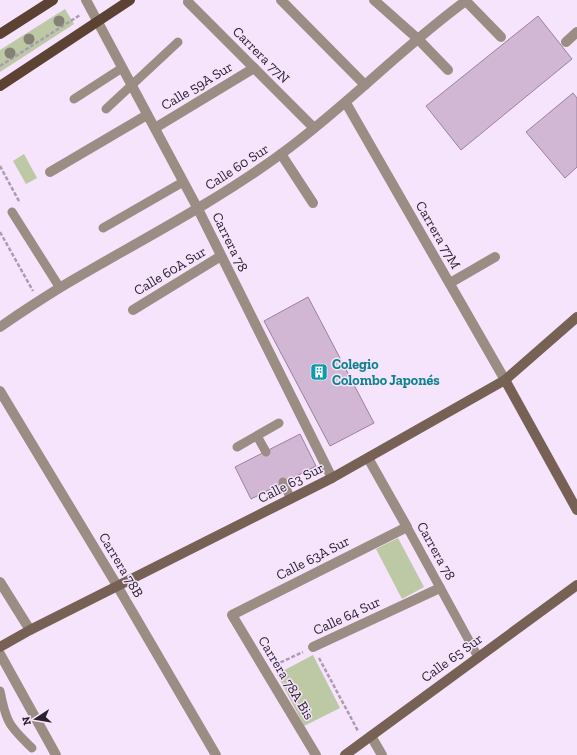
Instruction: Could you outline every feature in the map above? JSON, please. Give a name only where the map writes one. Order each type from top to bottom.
[{"type":"main road","points":[[0,34],[53,0]]},
{"type":"main road","points":[[0,86],[130,0]]},
{"type":"main road","name":"Calle 63 Sur","points":[[0,646],[332,478],[505,380],[577,316]]},
{"type":"main road","points":[[505,380],[577,510]]},
{"type":"main road","name":"Calle 65 Sur","points":[[345,755],[577,585]]},
{"type":"street","points":[[281,0],[365,85]]},
{"type":"street","points":[[374,0],[418,39],[448,70]]},
{"type":"street","points":[[466,0],[501,36]]},
{"type":"street","name":"Calle 60 Sur","points":[[0,326],[57,283],[198,209],[281,154],[346,103],[418,39],[466,0]]},
{"type":"street","name":"Carrera 77N","points":[[188,2],[314,128]]},
{"type":"street","name":"Carrera 78","points":[[89,4],[198,209],[332,478]]},
{"type":"street","points":[[566,42],[577,32]]},
{"type":"street","name":"Calle 59A Sur","points":[[155,128],[254,68]]},
{"type":"street","name":"Carrera 77M","points":[[346,103],[505,380]]},
{"type":"street","name":"Calle 59A Sur","points":[[50,172],[148,115]]},
{"type":"street","points":[[281,154],[313,203]]},
{"type":"street","name":"Calle 60A Sur","points":[[133,310],[221,256]]},
{"type":"street","points":[[450,283],[495,257]]},
{"type":"street","name":"Carrera 78B","points":[[0,391],[216,755]]},
{"type":"street","name":"Carrera 78","points":[[368,458],[406,527]]},
{"type":"street","name":"Calle 63A Sur","points":[[232,614],[406,527]]},
{"type":"street","points":[[0,582],[30,630]]},
{"type":"street","name":"Calle 64 Sur","points":[[313,647],[440,588]]},
{"type":"street","name":"Carrera 78A Bis","points":[[232,614],[316,755]]},
{"type":"street","points":[[1,660],[56,755]]},
{"type":"street","points":[[371,736],[382,755]]},
{"type":"lane","points":[[106,109],[178,42]]},
{"type":"lane","points":[[74,98],[122,68]]},
{"type":"lane","points":[[103,228],[183,182]]},
{"type":"lane","points":[[12,212],[57,283]]},
{"type":"lane","points":[[238,447],[279,423]]},
{"type":"lane","points":[[257,436],[266,452]]},
{"type":"lane","points":[[283,482],[291,499]]},
{"type":"lane","name":"Carrera 78","points":[[406,527],[478,657]]},
{"type":"lane","points":[[0,691],[6,720],[12,729],[32,748]]},
{"type":"path","points":[[0,66],[89,4]]},
{"type":"path","points":[[0,232],[33,291],[57,283]]},
{"type":"path","points":[[313,647],[358,731]]},
{"type":"path","name":"Calle 64 Sur","points":[[265,670],[313,647]]},
{"type":"green space","points":[[65,9],[74,24],[0,72],[0,50]]},
{"type":"green space","points":[[24,154],[37,178],[26,184],[13,161]]},
{"type":"green space","points":[[398,538],[424,587],[402,599],[376,549]]},
{"type":"green space","points":[[313,655],[340,708],[304,726],[277,674]]},
{"type":"building","points":[[538,16],[572,59],[461,150],[426,106]]},
{"type":"building","points":[[573,93],[577,98],[577,167],[565,178],[526,132]]},
{"type":"building","name":"Colegio Colombo Japonés","points":[[308,297],[374,423],[330,446],[264,321]]},
{"type":"building","points":[[300,434],[316,466],[251,499],[235,467]]},
{"type":"place","name":"Colegio Colombo Japonés","points":[[319,372]]}]
